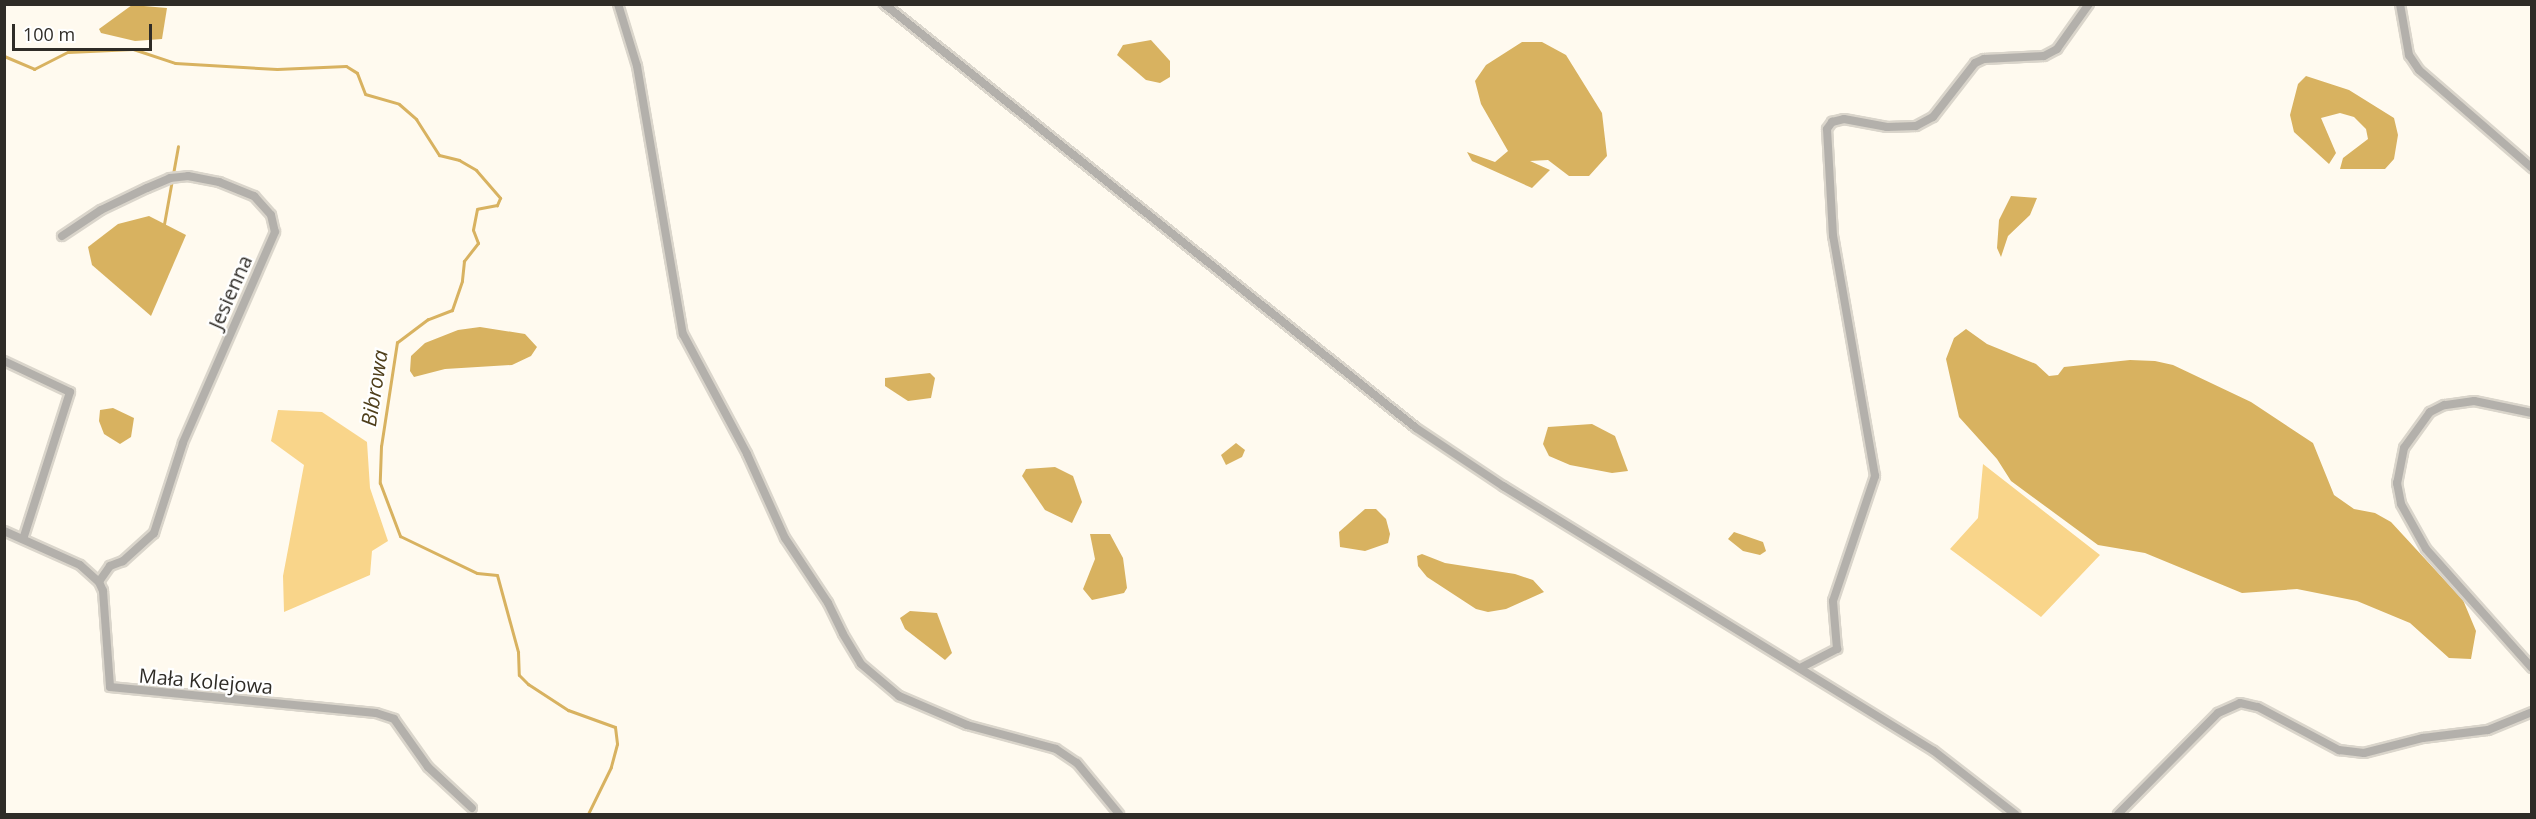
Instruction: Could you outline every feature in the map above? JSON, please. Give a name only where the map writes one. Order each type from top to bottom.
[{"type":"street","points":[[618,4],[638,66],[683,334],[747,454],[785,538],[828,603],[861,664],[899,696],[967,725],[1056,749],[1077,763],[1119,814]]},
{"type":"street","points":[[884,4],[1416,428],[1503,486],[1934,751],[2015,814]]},
{"type":"street","points":[[1800,668],[1837,649],[1833,601],[1875,476],[1833,236],[1827,129],[1832,122],[1844,119],[1887,127],[1916,126],[1933,117],[1967,72],[1984,59],[2044,56],[2057,49],[2089,4]]},
{"type":"street","points":[[2400,4],[2409,54],[2419,70],[2532,168]]},
{"type":"street","name":"Jesienna","points":[[62,236],[129,197],[170,178],[188,176],[219,182],[254,196],[271,215],[275,232],[183,443],[153,533],[123,561],[110,566],[99,582]]},
{"type":"street","points":[[4,361],[70,392],[23,539]]},
{"type":"street","points":[[2532,413],[2474,401],[2444,405],[2430,412],[2404,448],[2397,483],[2401,504],[2426,549],[2532,668]]},
{"type":"street","points":[[4,531],[87,569],[99,582]]},
{"type":"street","name":"Mała Kolejowa","points":[[99,582],[103,591],[110,687],[376,713],[394,719],[428,767],[472,808]]},
{"type":"street","points":[[2118,814],[2218,713],[2240,704],[2279,717],[2339,750],[2364,753],[2423,738],[2488,730],[2532,712]]},
{"type":"shaded area","points":[[132,5],[167,8],[162,39],[135,41],[101,33],[99,29]]},
{"type":"shaded area","points":[[1151,40],[1170,61],[1170,77],[1160,83],[1146,80],[1117,55],[1123,45]]},
{"type":"shaded area","points":[[1522,42],[1542,42],[1566,55],[1602,113],[1607,156],[1589,176],[1569,176],[1548,160],[1530,161],[1550,170],[1532,188],[1472,161],[1467,152],[1495,162],[1508,151],[1481,104],[1475,81],[1486,65]]},
{"type":"shaded area","points":[[2306,76],[2349,90],[2394,118],[2398,135],[2394,159],[2385,169],[2340,169],[2343,158],[2368,139],[2366,129],[2354,117],[2340,113],[2321,118],[2336,153],[2329,164],[2294,132],[2290,115],[2298,84]]},
{"type":"shaded area","points":[[2011,196],[2037,198],[2030,215],[2008,236],[2001,257],[1997,248],[1999,220]]},
{"type":"shaded area","points":[[149,216],[186,235],[151,316],[92,265],[88,247],[118,224]]},
{"type":"shaded area","points":[[480,327],[525,334],[537,347],[531,356],[512,365],[445,369],[414,377],[410,371],[411,356],[425,343],[458,330]]},
{"type":"shaded area","points":[[1966,329],[1987,344],[2036,364],[2049,376],[2058,375],[2064,367],[2130,360],[2155,361],[2173,365],[2251,402],[2313,443],[2334,495],[2354,509],[2375,513],[2391,522],[2463,600],[2476,631],[2471,659],[2449,658],[2410,623],[2357,601],[2297,589],[2242,593],[2145,553],[2098,545],[2011,481],[1997,459],[1959,417],[1946,359],[1954,338]]},
{"type":"shaded area","points":[[930,373],[935,378],[931,398],[908,401],[885,386],[885,378]]},
{"type":"shaded area","points":[[113,408],[134,418],[131,437],[120,444],[104,434],[99,421],[100,410]]},
{"type":"shaded area","points":[[278,410],[322,412],[367,442],[370,488],[388,541],[372,551],[370,575],[284,612],[283,576],[304,465],[271,441]]},
{"type":"shaded area","points":[[1592,424],[1615,436],[1628,471],[1612,473],[1570,465],[1549,456],[1543,444],[1548,427]]},
{"type":"shaded area","points":[[1236,443],[1245,450],[1242,457],[1226,465],[1221,455]]},
{"type":"shaded area","points":[[1983,464],[2100,555],[2041,617],[1950,549],[1978,518]]},
{"type":"shaded area","points":[[1055,467],[1073,476],[1082,502],[1072,523],[1045,510],[1022,476],[1026,469]]},
{"type":"shaded area","points":[[1365,509],[1376,509],[1386,519],[1390,534],[1388,543],[1365,551],[1340,547],[1339,532]]},
{"type":"shaded area","points":[[1734,532],[1763,542],[1766,551],[1760,555],[1743,551],[1728,539]]},
{"type":"shaded area","points":[[1090,534],[1110,534],[1123,558],[1127,588],[1124,593],[1092,600],[1083,589],[1095,559]]},
{"type":"shaded area","points":[[1422,554],[1445,563],[1515,574],[1533,580],[1544,592],[1506,609],[1488,612],[1476,609],[1427,577],[1418,566],[1417,556]]},
{"type":"shaded area","points":[[910,611],[937,613],[952,653],[945,660],[905,629],[900,618]]},
{"type":"waterway","name":"Bibrowa","points":[[4,56],[34,69],[68,52],[133,49],[175,63],[277,69],[346,66],[357,73],[365,94],[399,104],[416,119],[439,155],[459,160],[476,170],[500,198],[497,205],[477,209],[473,230],[478,243],[464,261],[462,281],[452,310],[428,319],[397,342],[381,446],[380,483],[400,536],[477,573],[497,575],[518,652],[519,675],[528,684],[568,710],[615,727],[617,744],[611,767],[588,814]]},
{"type":"waterway","points":[[164,224],[178,146]]}]
